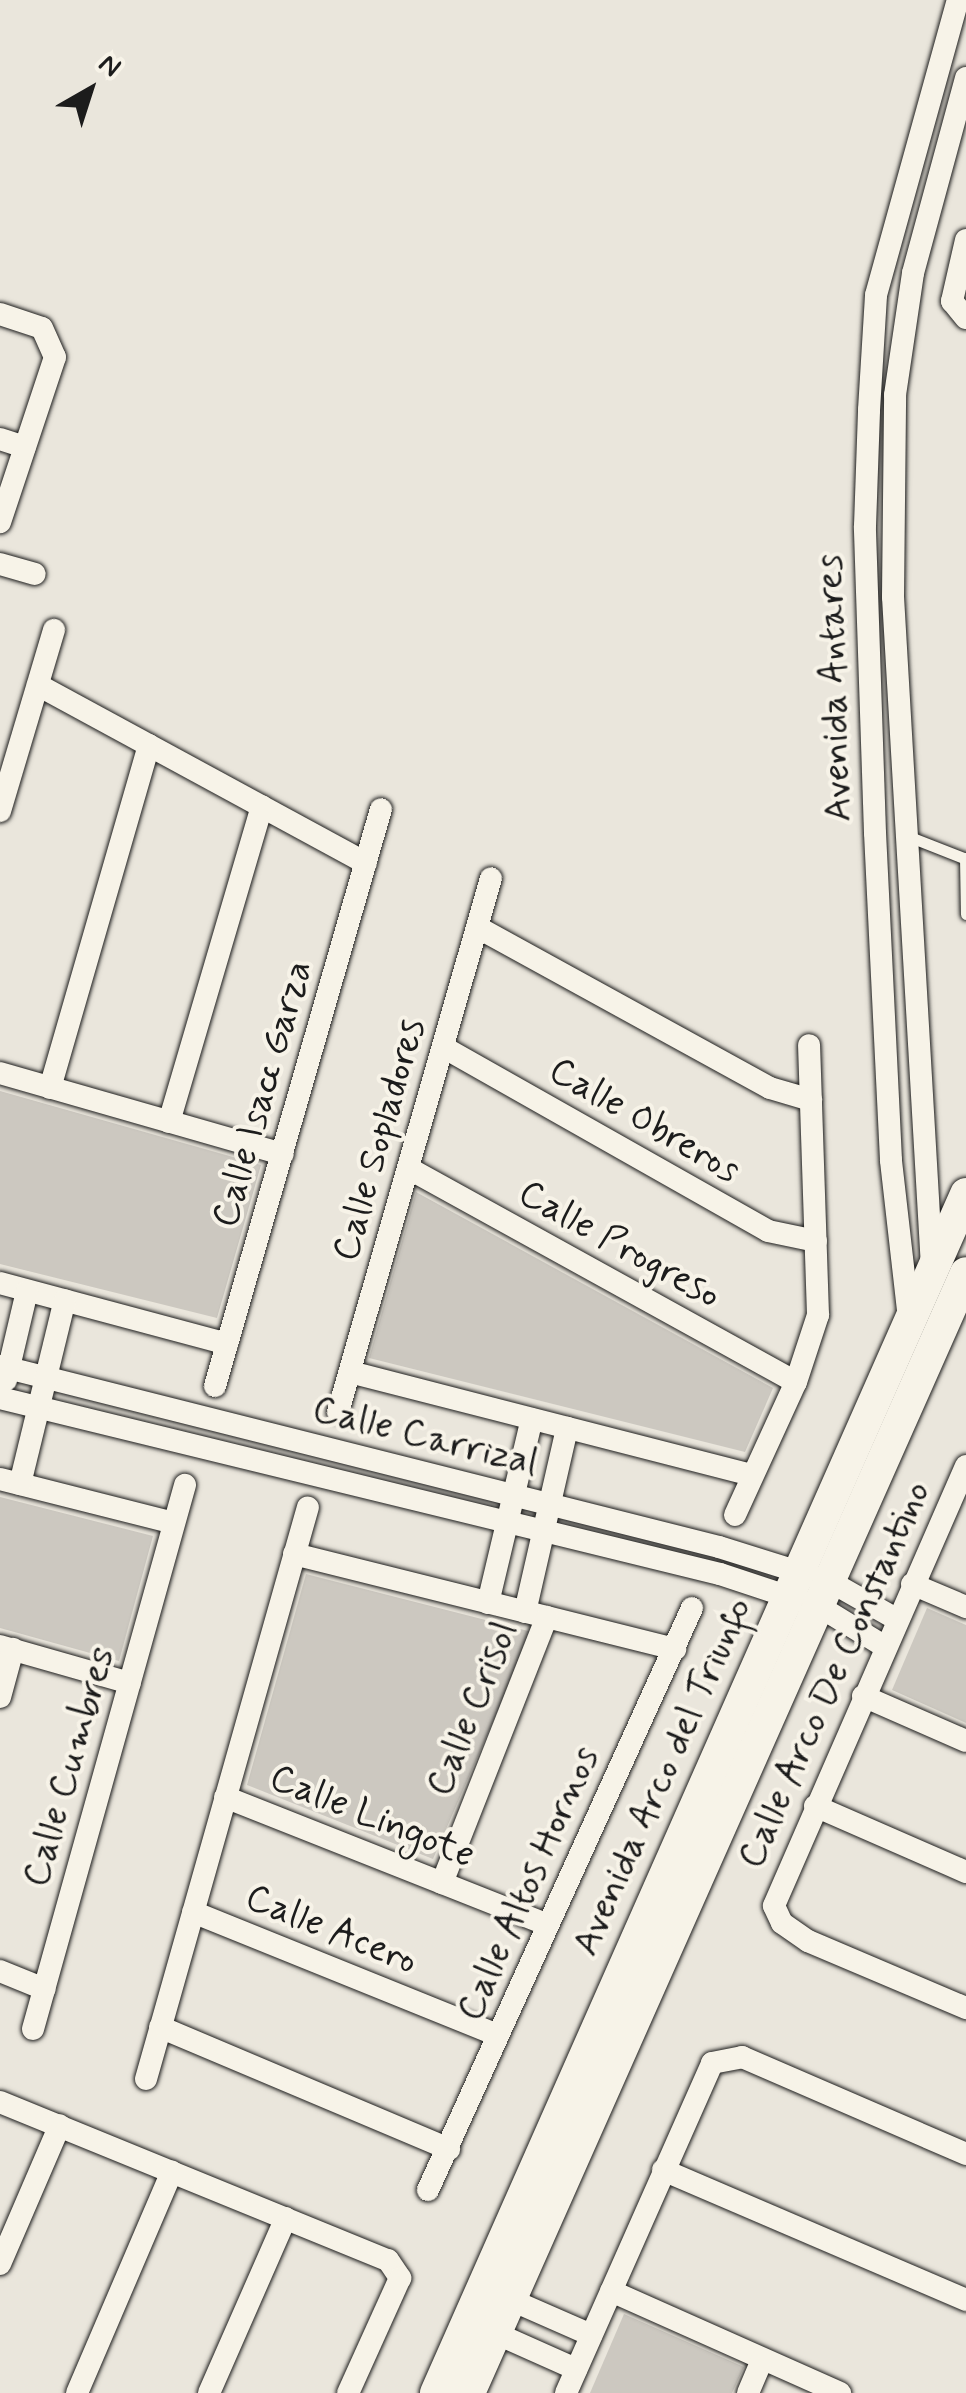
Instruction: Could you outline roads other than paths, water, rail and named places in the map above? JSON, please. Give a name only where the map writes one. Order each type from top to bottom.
[{"type":"street","name":"Avenida Antares","points":[[925,1325],[891,1160],[870,717],[868,410],[876,295],[958,0]]},
{"type":"street","name":"Avenida Antares","points":[[932,1271],[903,834],[893,597],[896,396],[912,272],[966,78]]},
{"type":"street","points":[[960,313],[966,240]]},
{"type":"street","points":[[0,314],[42,328],[54,346],[0,522]]},
{"type":"street","points":[[0,439],[25,447]]},
{"type":"street","points":[[0,564],[35,574]]},
{"type":"street","points":[[0,811],[54,630]]},
{"type":"street","points":[[38,685],[366,862]]},
{"type":"street","points":[[50,1088],[149,746]]},
{"type":"street","points":[[169,1122],[262,806]]},
{"type":"street","name":"Calle Isacc Garza","points":[[215,1386],[381,809]]},
{"type":"street","name":"Calle Sopladores","points":[[338,1412],[491,878]]},
{"type":"street","points":[[477,927],[770,1088],[810,1100]]},
{"type":"street","points":[[735,1515],[796,1382],[818,1315],[809,1045]]},
{"type":"street","name":"Calle Obreros","points":[[443,1047],[768,1230],[816,1241]]},
{"type":"street","points":[[0,1073],[283,1154]]},
{"type":"street","name":"Calle Progreso","points":[[408,1168],[796,1382]]},
{"type":"street","name":"Avenida Arco del Triunfo","points":[[469,2393],[918,1382],[932,1271],[966,1194]]},
{"type":"street","name":"Avenida Arco del Triunfo","points":[[436,2393],[792,1583],[925,1325],[966,1273]]},
{"type":"street","points":[[0,1284],[227,1344]]},
{"type":"street","points":[[1,1401],[4,1367],[27,1291]]},
{"type":"street","points":[[64,1300],[38,1408],[10,1482],[174,1523]]},
{"type":"street","name":"Calle Carrizal","points":[[4,1367],[550,1504],[826,1594]]},
{"type":"street","points":[[350,1372],[751,1475]]},
{"type":"street","name":"Calle Carrizal","points":[[1,1401],[542,1536],[792,1583]]},
{"type":"street","points":[[488,1603],[532,1419]]},
{"type":"street","name":"Calle Crisol","points":[[442,1883],[536,1614],[542,1536],[567,1428]]},
{"type":"street","name":"Calle Arco De Constantino","points":[[965,1472],[896,1619],[774,1900],[775,1914],[808,1941],[966,2008]]},
{"type":"street","name":"Calle Cumbres","points":[[33,2029],[185,1485]]},
{"type":"street","points":[[146,2079],[308,1507]]},
{"type":"street","points":[[294,1554],[675,1649]]},
{"type":"street","points":[[912,1584],[966,1607]]},
{"type":"street","points":[[826,1594],[896,1619]]},
{"type":"street","points":[[826,1594],[884,1646]]},
{"type":"street","name":"Calle Altos Hornos","points":[[428,2190],[692,1608]]},
{"type":"street","points":[[0,1697],[7,1647],[130,1683]]},
{"type":"street","points":[[863,1696],[966,1741]]},
{"type":"street","name":"Calle Lingote","points":[[226,1797],[548,1925]]},
{"type":"street","points":[[815,1806],[966,1872]]},
{"type":"street","name":"Calle Acero","points":[[193,1912],[498,2035]]},
{"type":"street","points":[[0,1971],[44,1989]]},
{"type":"street","points":[[160,2027],[449,2148]]},
{"type":"street","points":[[566,2393],[705,2072],[731,2057],[966,2154]]},
{"type":"street","points":[[0,2102],[378,2254],[399,2273],[348,2393]]},
{"type":"street","points":[[0,2264],[60,2125]]},
{"type":"street","points":[[662,2170],[966,2300]]},
{"type":"street","points":[[77,2393],[172,2171]]},
{"type":"street","points":[[209,2393],[286,2218]]},
{"type":"street","points":[[611,2291],[840,2393]]},
{"type":"street","points":[[509,2299],[591,2335]]},
{"type":"street","points":[[495,2333],[576,2370]]},
{"type":"street","points":[[748,2393],[762,2360]]},
{"type":"lane","points":[[903,834],[965,858],[966,914]]}]
